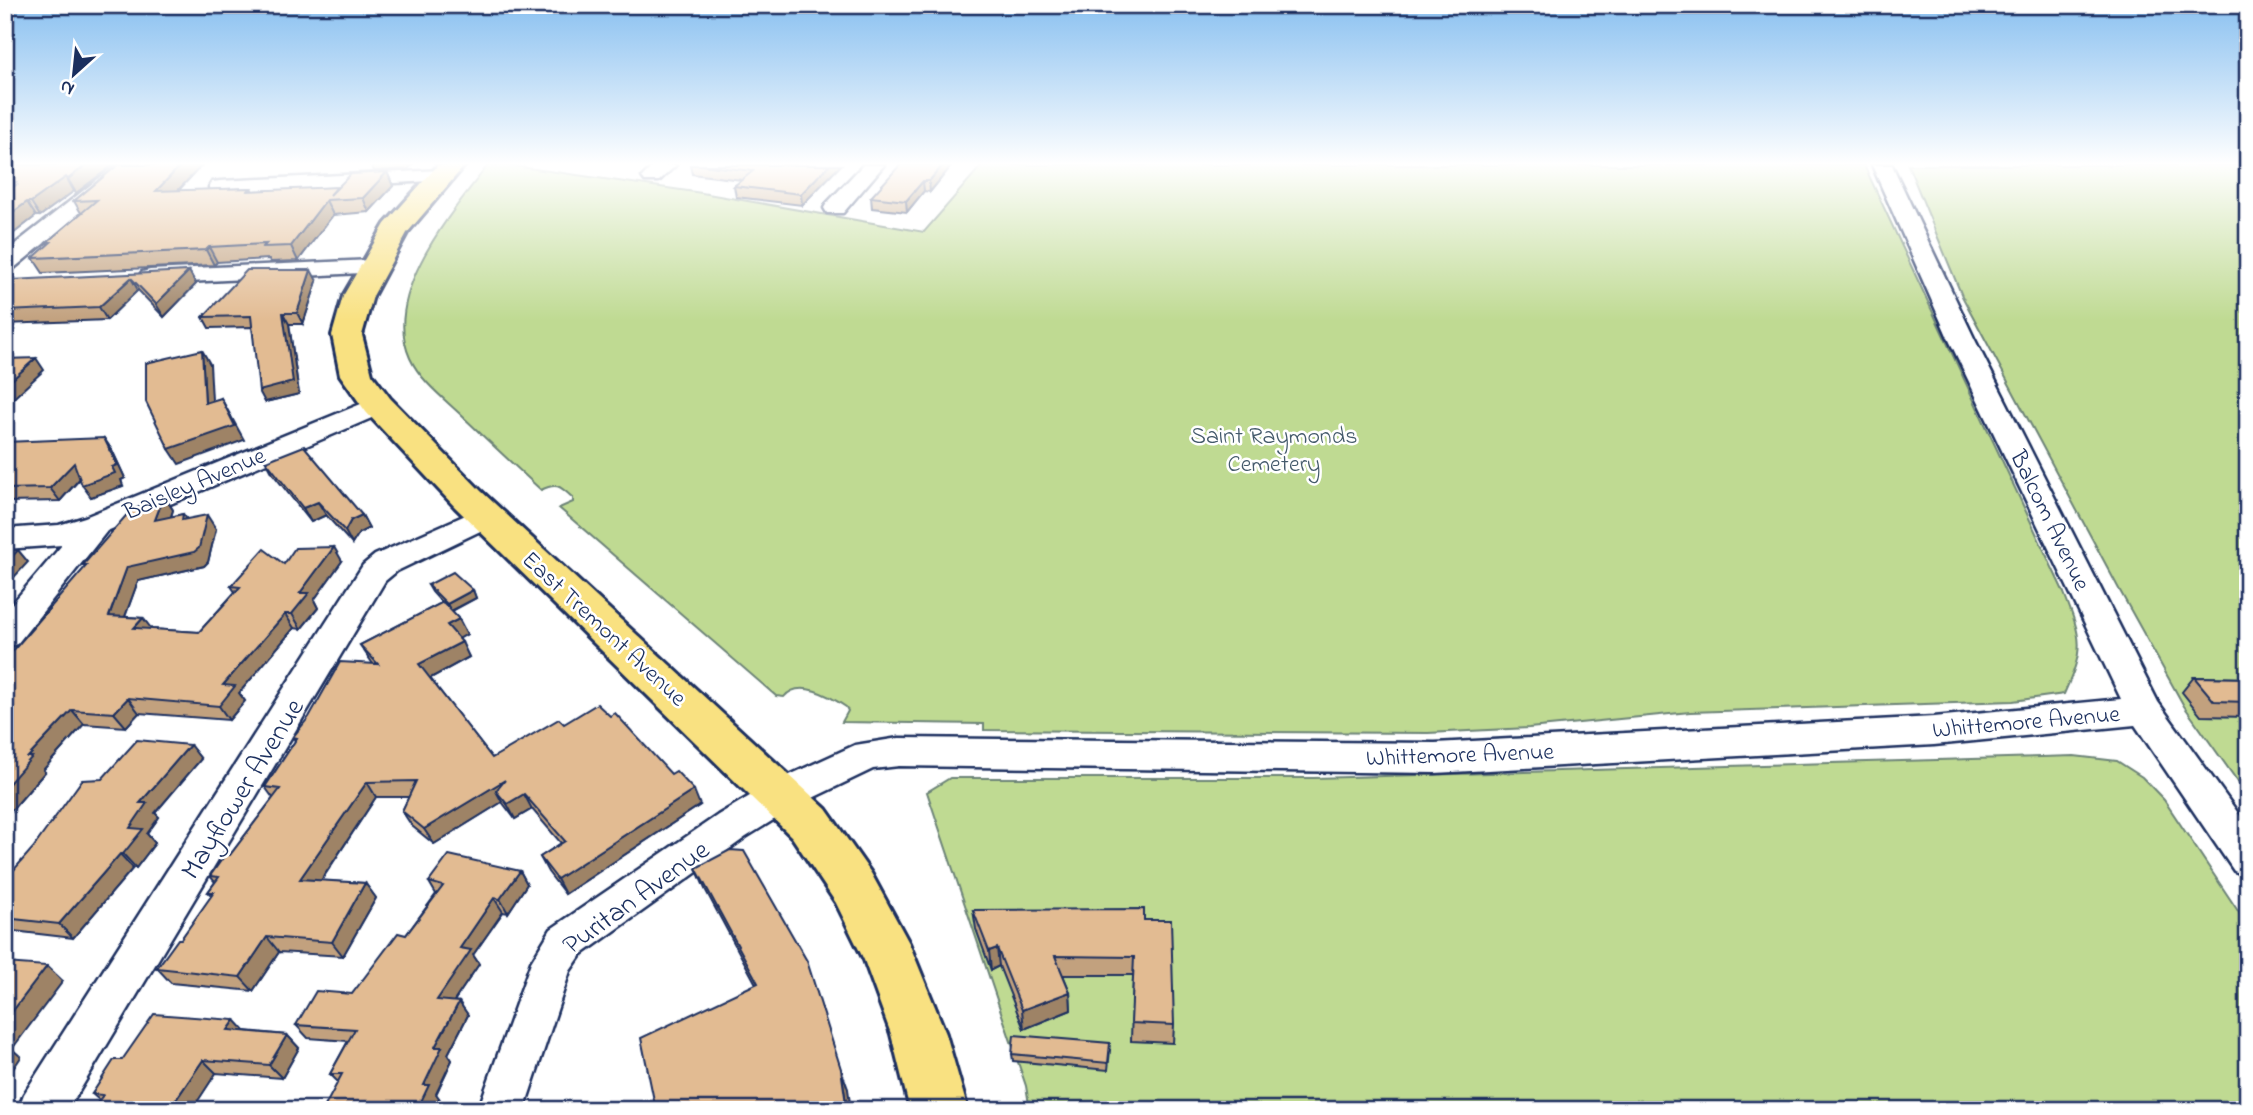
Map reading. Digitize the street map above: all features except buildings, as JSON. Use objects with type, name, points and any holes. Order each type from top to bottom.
[{"type":"main road","name":"East Tremont Avenue","points":[[405,217],[372,267],[351,314],[348,345],[356,375],[378,405],[486,516],[783,795],[823,841],[878,937],[917,1030],[939,1110]]},
{"type":"street","points":[[5,264],[64,217]]},
{"type":"street","name":"Balcom Avenue","points":[[1906,217],[1962,340],[2144,710],[2248,859]]},
{"type":"street","points":[[128,278],[372,267]]},
{"type":"street","name":"Baisley Avenue","points":[[5,540],[60,535],[96,524],[378,405]]},
{"type":"street","name":"Mayflower Avenue","points":[[41,1110],[374,573],[386,563],[486,516]]},
{"type":"street","points":[[5,635],[96,524]]},
{"type":"street","name":"Whittemore Avenue","points":[[783,795],[858,759],[888,752],[1443,757],[1934,731],[2144,710]]},
{"type":"street","name":"Puritan Avenue","points":[[501,1110],[552,962],[560,948],[573,936],[732,826],[783,795]]},
{"type":"green space","name":"Saint Raymonds Cemetery","points":[[449,217],[839,217],[924,232],[937,217],[1888,217],[2064,593],[2075,622],[2078,654],[2064,694],[2013,701],[1690,712],[1529,728],[1428,733],[984,730],[984,724],[842,722],[848,711],[846,707],[823,694],[798,689],[784,697],[776,696],[559,508],[573,502],[569,494],[555,486],[541,490],[419,374],[410,358],[404,333],[405,307],[412,281]]},
{"type":"green space","points":[[1929,217],[2248,217],[2248,796],[2184,706],[1962,296]]},
{"type":"green space","points":[[2074,756],[2117,761],[2142,777],[2164,800],[2248,926],[2248,1110],[1030,1110],[1026,1086],[927,792],[950,778],[1314,778]]}]
